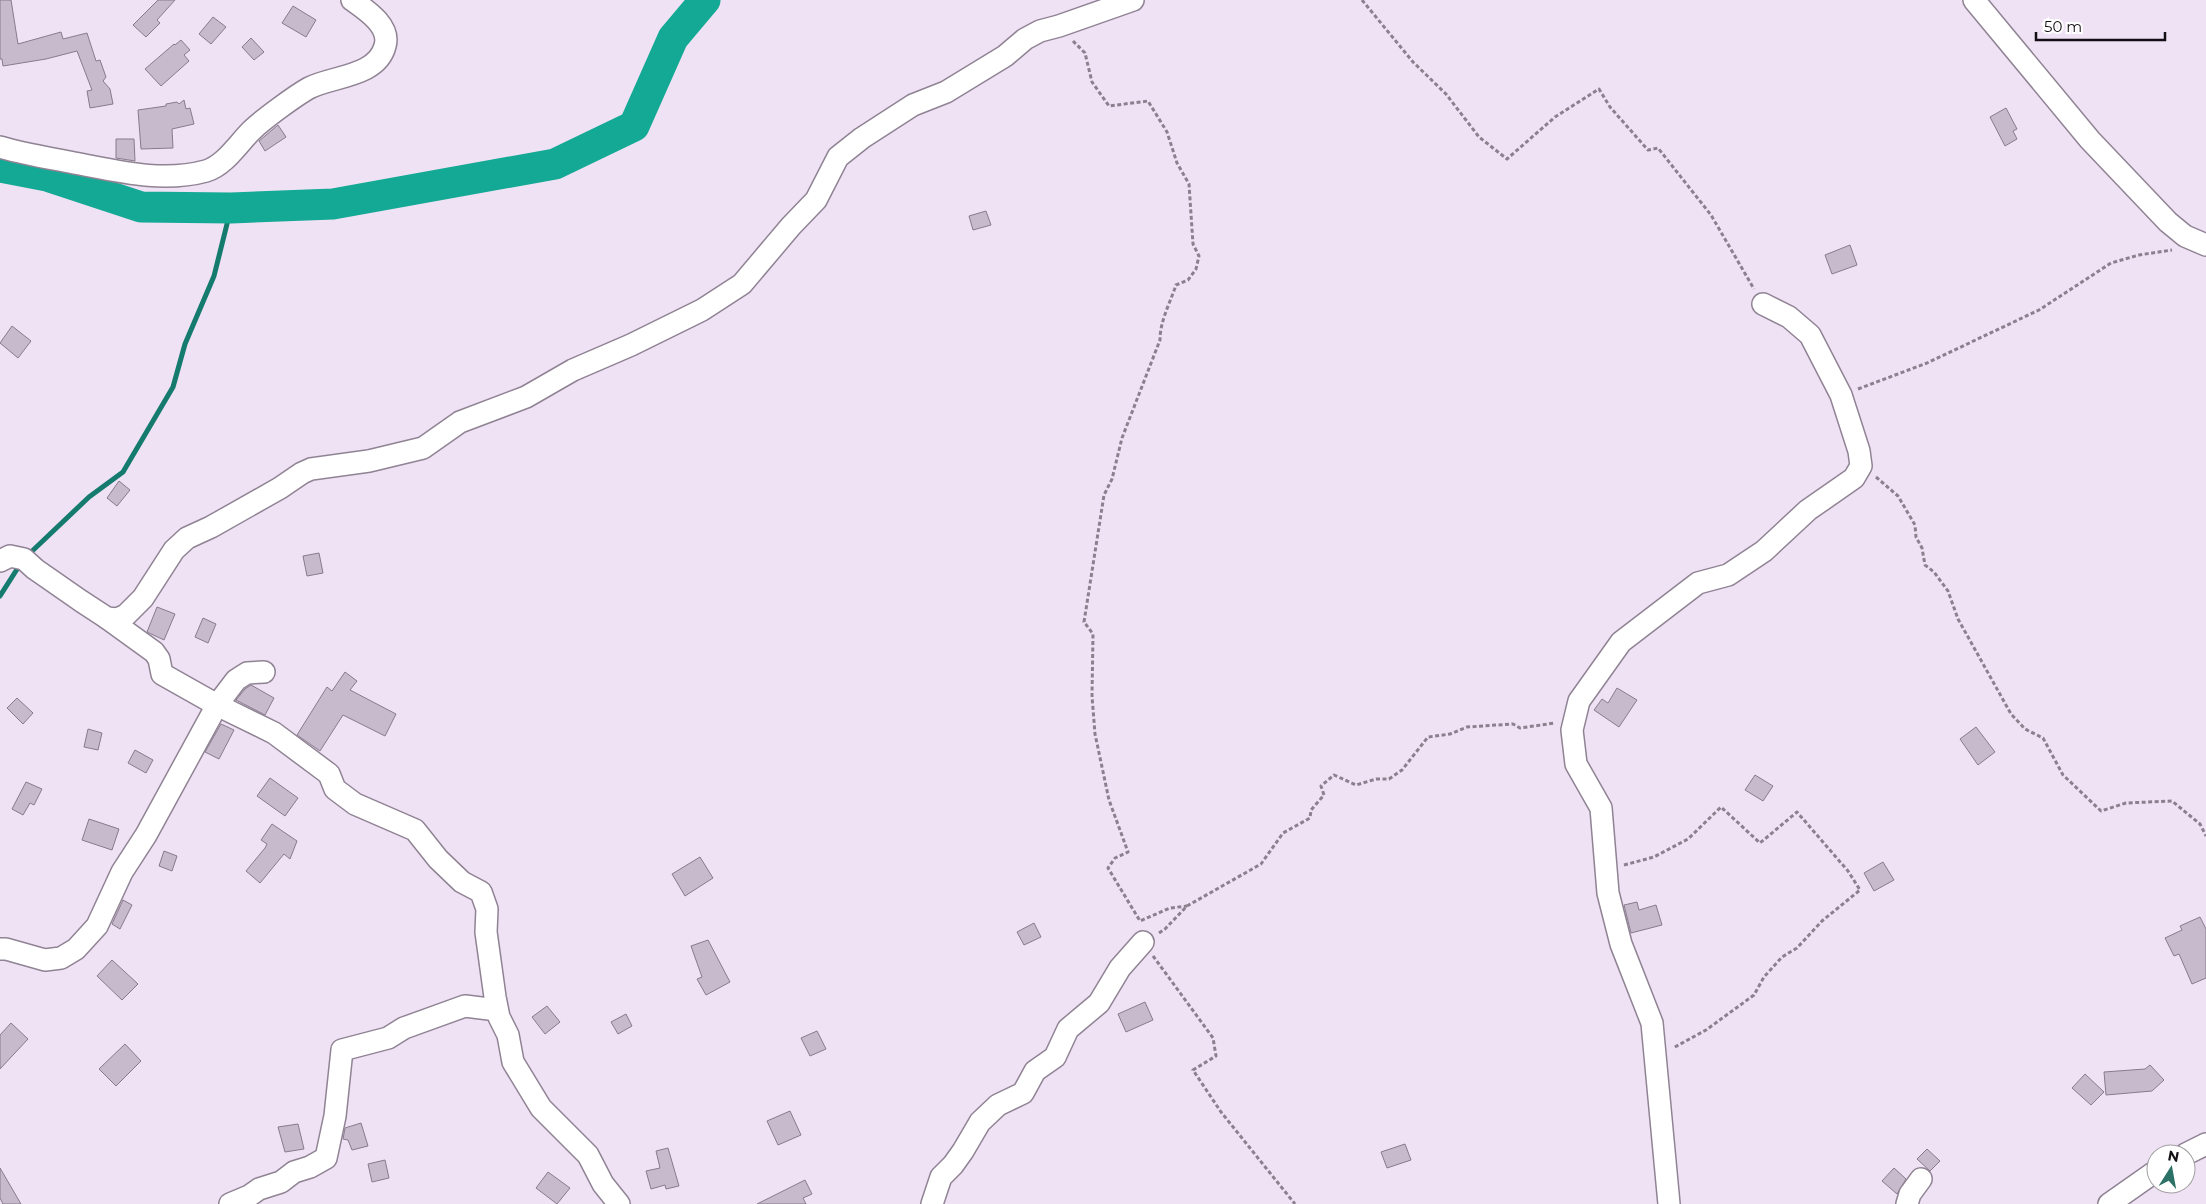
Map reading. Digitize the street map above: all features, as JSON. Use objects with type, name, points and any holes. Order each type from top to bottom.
[{"type":"street","points":[[0,147],[119,172],[156,177],[208,170],[223,160],[252,129],[309,88],[368,67],[380,59],[386,44],[384,29],[371,14],[352,0]]},
{"type":"street","points":[[107,618],[117,619],[126,615],[144,598],[174,550],[187,538],[211,527],[311,469],[370,461],[423,448],[460,422],[526,397],[573,370],[631,345],[702,310],[742,284],[791,226],[816,200],[838,156],[862,138],[913,105],[946,92],[1005,56],[1025,39],[1040,30],[1059,26],[1133,0]]},
{"type":"street","points":[[1974,0],[2090,140],[2168,222],[2185,236],[2206,245]]},
{"type":"street","points":[[1669,1204],[1652,1023],[1621,944],[1608,893],[1600,808],[1576,764],[1572,730],[1573,720],[1580,701],[1621,642],[1698,583],[1728,575],[1764,551],[1808,510],[1854,478],[1861,466],[1860,451],[1841,395],[1810,334],[1789,317],[1763,304]]},
{"type":"street","points":[[0,561],[10,556],[24,559],[35,569],[154,652],[159,659],[162,674],[217,705],[274,733],[329,774],[335,789],[355,804],[415,830],[438,859],[462,882],[481,892],[487,909],[486,932],[497,1010],[508,1035],[513,1062],[541,1108],[588,1155],[604,1184],[619,1204]]},
{"type":"street","points":[[0,949],[45,960],[61,958],[76,949],[97,926],[122,872],[146,835],[217,705],[236,680],[248,673],[264,672]]},
{"type":"street","points":[[932,1204],[941,1177],[964,1151],[980,1122],[998,1105],[1023,1093],[1035,1071],[1055,1057],[1068,1030],[1099,1003],[1120,968],[1143,942]]},
{"type":"street","points":[[230,1204],[259,1189],[281,1182],[294,1172],[310,1167],[326,1158],[335,1116],[342,1050],[388,1038],[404,1028],[465,1006],[497,1010]]},
{"type":"street","points":[[1908,1204],[1910,1194],[1921,1179]]},
{"type":"street","points":[[2109,1204],[2146,1179]]},
{"type":"path","points":[[1362,0],[1413,62],[1446,94],[1479,137],[1507,159],[1555,117],[1599,89],[1610,107],[1648,150],[1658,148],[1711,215],[1763,304]]},
{"type":"path","points":[[1059,26],[1085,53],[1092,82],[1109,106],[1148,101],[1168,132],[1177,163],[1190,184],[1193,244],[1199,256],[1196,269],[1188,280],[1176,285],[1167,314],[1160,326],[1160,340],[1122,438],[1112,479],[1104,495],[1094,548],[1084,622],[1092,634],[1095,734],[1110,800],[1128,852],[1115,858],[1108,868],[1140,921],[1170,908],[1187,906]]},
{"type":"path","points":[[1841,395],[1927,363],[2038,310],[2111,263],[2139,255],[2177,250]]},
{"type":"path","points":[[1861,466],[1898,496],[1915,525],[1916,537],[1922,548],[1925,565],[1934,572],[1948,591],[1958,619],[2011,714],[2025,729],[2043,738],[2063,775],[2101,811],[2126,803],[2172,800],[2200,824],[2206,836]]},
{"type":"path","points":[[1295,1204],[1221,1112],[1193,1070],[1216,1056],[1213,1038],[1143,942],[1166,929],[1187,906],[1260,864],[1283,833],[1310,818],[1311,810],[1324,795],[1321,786],[1334,775],[1356,785],[1389,778],[1402,770],[1428,738],[1450,734],[1467,727],[1513,724],[1520,728],[1573,720]]},
{"type":"path","points":[[1606,870],[1654,857],[1688,839],[1722,807],[1760,843],[1797,812],[1848,871],[1860,890],[1822,921],[1798,948],[1782,957],[1764,977],[1754,995],[1706,1030],[1656,1058]]},
{"type":"building","points":[[0,0],[11,0],[18,44],[61,32],[63,39],[87,33],[96,61],[100,60],[106,77],[103,81],[110,89],[113,104],[90,108],[87,91],[92,90],[77,51],[46,59],[3,66],[2,59],[0,59]]},
{"type":"building","points":[[158,0],[175,0],[157,20],[160,23],[146,37],[133,25]]},
{"type":"building","points":[[293,6],[316,20],[306,37],[282,23]]},
{"type":"building","points":[[213,17],[226,27],[211,44],[199,34]]},
{"type":"building","points":[[251,38],[264,52],[254,60],[242,47]]},
{"type":"building","points":[[181,40],[190,50],[184,55],[189,61],[161,86],[145,69]]},
{"type":"building","points":[[184,100],[186,109],[190,108],[194,124],[172,129],[173,148],[141,149],[138,110],[166,106],[166,104],[177,102],[179,104]]},
{"type":"building","points":[[2006,108],[2017,129],[2013,131],[2017,139],[2005,146],[1990,117]]},
{"type":"building","points":[[278,125],[286,137],[265,151],[259,141]]},
{"type":"building","points":[[116,139],[134,139],[135,161],[116,158]]},
{"type":"building","points":[[986,211],[991,225],[973,230],[969,216]]},
{"type":"building","points":[[1850,245],[1857,265],[1832,274],[1825,255]]},
{"type":"building","points":[[12,326],[31,341],[18,358],[0,343]]},
{"type":"building","points":[[119,481],[130,490],[117,506],[107,498]]},
{"type":"building","points":[[319,553],[323,573],[307,576],[303,556]]},
{"type":"building","points":[[157,607],[175,614],[164,640],[147,632]]},
{"type":"building","points":[[203,618],[216,624],[208,643],[195,637]]},
{"type":"building","points":[[345,672],[357,681],[350,690],[396,714],[385,736],[343,715],[320,751],[297,735],[327,687],[332,691]]},
{"type":"building","points":[[251,685],[274,698],[265,715],[236,700]]},
{"type":"building","points":[[1617,688],[1637,700],[1619,727],[1594,710],[1602,699],[1608,703]]},
{"type":"building","points":[[17,698],[33,713],[23,724],[7,708]]},
{"type":"building","points":[[221,724],[234,730],[219,759],[205,752]]},
{"type":"building","points":[[1976,727],[1995,752],[1978,765],[1960,739]]},
{"type":"building","points":[[88,729],[102,733],[98,750],[84,747]]},
{"type":"building","points":[[135,750],[153,760],[146,773],[128,763]]},
{"type":"building","points":[[1755,775],[1773,786],[1763,801],[1745,790]]},
{"type":"building","points":[[270,778],[298,798],[285,816],[257,796]]},
{"type":"building","points":[[26,782],[42,789],[34,805],[30,803],[23,815],[12,809]]},
{"type":"building","points":[[89,819],[119,829],[112,850],[82,840]]},
{"type":"building","points":[[272,824],[297,841],[290,859],[284,854],[260,883],[246,871],[265,848],[267,844],[261,840]]},
{"type":"building","points":[[164,851],[177,856],[172,871],[159,866]]},
{"type":"building","points":[[700,857],[713,878],[685,896],[672,874]]},
{"type":"building","points":[[1883,862],[1894,880],[1874,891],[1864,873]]},
{"type":"building","points":[[123,900],[132,905],[120,929],[112,924]]},
{"type":"building","points":[[1637,902],[1639,910],[1656,905],[1662,925],[1631,933],[1624,905]]},
{"type":"building","points":[[2200,917],[2206,929],[2206,978],[2192,984],[2179,954],[2174,956],[2165,938],[2182,930],[2180,926]]},
{"type":"building","points":[[1034,923],[1041,937],[1024,945],[1017,932]]},
{"type":"building","points":[[708,940],[730,982],[706,995],[697,979],[702,977],[691,946]]},
{"type":"building","points":[[112,960],[138,984],[122,1000],[97,976]]},
{"type":"building","points":[[1145,1002],[1153,1020],[1126,1032],[1118,1014]]},
{"type":"building","points":[[547,1006],[560,1022],[545,1034],[532,1017]]},
{"type":"building","points":[[626,1014],[632,1026],[618,1034],[611,1022]]},
{"type":"building","points":[[11,1023],[28,1039],[0,1069],[0,1035]]},
{"type":"building","points":[[817,1031],[826,1049],[810,1056],[801,1038]]},
{"type":"building","points":[[125,1044],[141,1061],[116,1086],[99,1069]]},
{"type":"building","points":[[2150,1065],[2164,1080],[2152,1091],[2106,1095],[2104,1072],[2145,1069]]},
{"type":"building","points":[[2085,1074],[2104,1092],[2091,1105],[2072,1088]]},
{"type":"building","points":[[790,1111],[801,1135],[778,1145],[767,1121]]},
{"type":"building","points":[[361,1123],[368,1146],[352,1150],[348,1140],[343,1139],[345,1128]]},
{"type":"building","points":[[298,1124],[304,1149],[285,1152],[278,1127]]},
{"type":"building","points":[[1405,1144],[1411,1160],[1387,1168],[1381,1152]]},
{"type":"building","points":[[668,1148],[679,1186],[666,1189],[665,1185],[651,1189],[646,1171],[660,1168],[656,1151]]},
{"type":"building","points":[[1927,1149],[1940,1161],[1930,1171],[1917,1159]]},
{"type":"building","points":[[385,1160],[389,1178],[372,1182],[368,1164]]},
{"type":"building","points":[[0,1168],[21,1204],[3,1204],[0,1198]]},
{"type":"building","points":[[1894,1168],[1906,1179],[1897,1194],[1882,1181]]},
{"type":"building","points":[[548,1172],[570,1188],[557,1204],[536,1188]]},
{"type":"building","points":[[805,1180],[812,1194],[803,1198],[806,1204],[757,1204]]},
{"type":"waterway","points":[[0,167],[47,176],[141,207],[231,208],[333,204],[555,164],[634,126],[673,38],[705,0]]},
{"type":"waterway","points":[[28,555],[89,497],[123,472],[173,387],[185,344],[214,276],[231,208]]},
{"type":"waterway","points":[[0,596],[21,563]]}]
